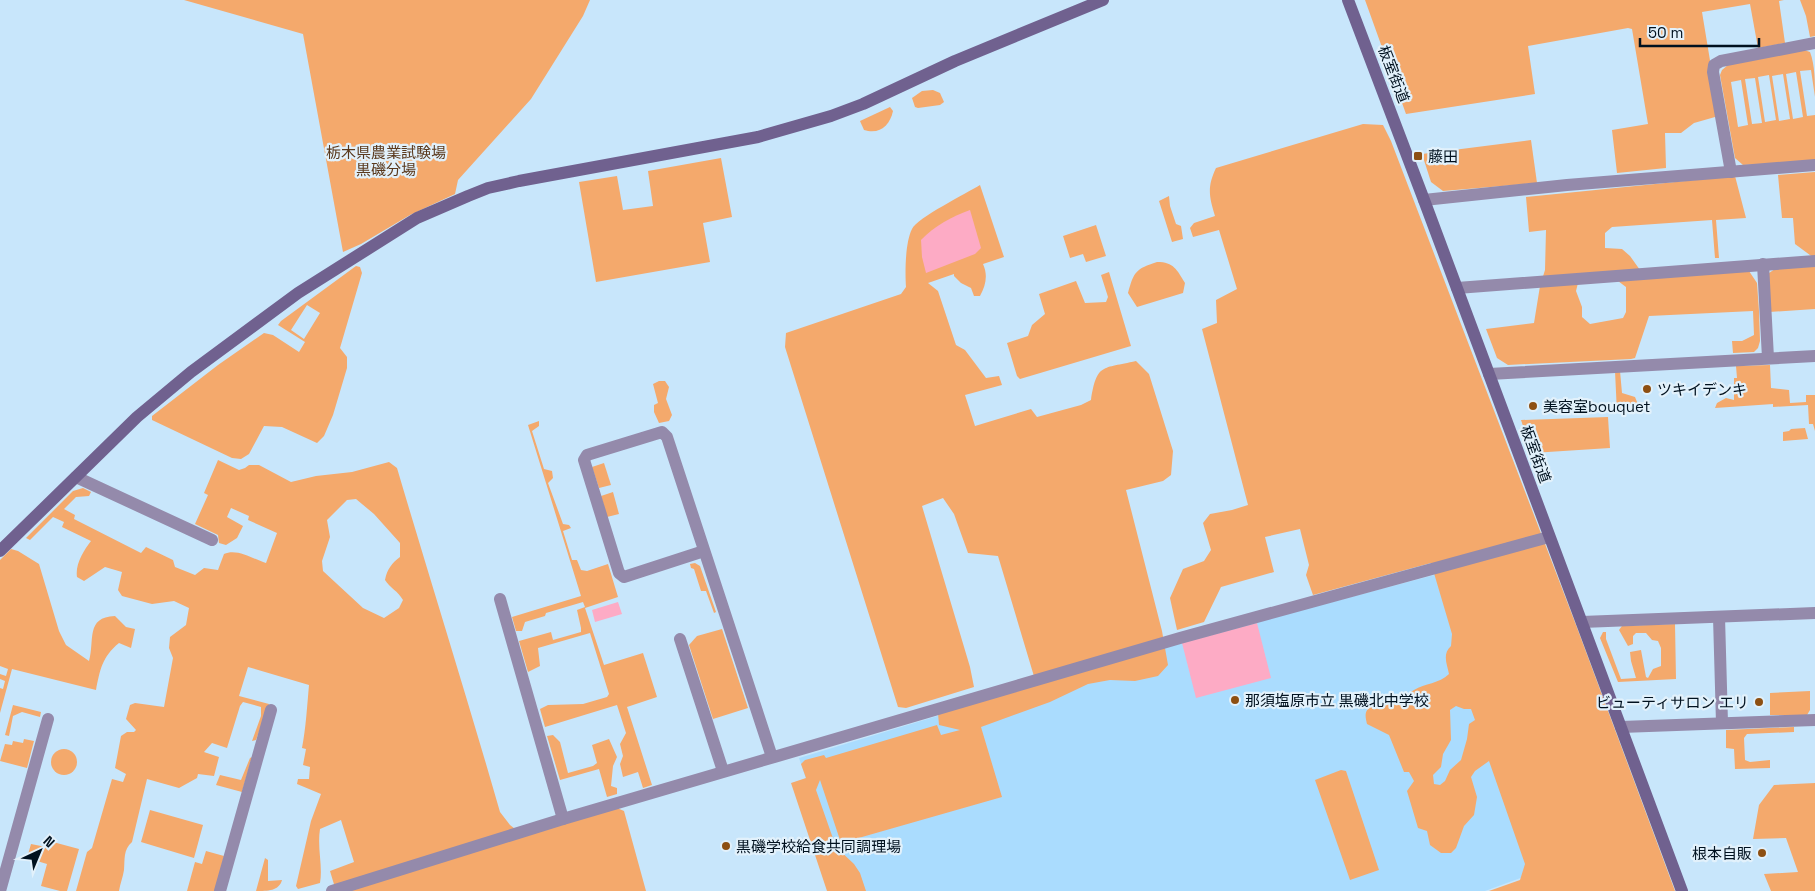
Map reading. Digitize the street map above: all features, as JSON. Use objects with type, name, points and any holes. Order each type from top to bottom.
[{"type":"street","points":[[0,552],[137,417],[192,372],[298,293],[417,218],[488,188],[758,137],[831,116],[863,104],[955,61],[1103,0]]},
{"type":"street","name":"板室街道","points":[[1348,0],[1682,891]]},
{"type":"street","points":[[1731,172],[1713,72],[1714,65],[1721,61],[1815,43]]},
{"type":"street","points":[[1424,200],[1567,185],[1815,165]]},
{"type":"street","points":[[1457,288],[1815,261]]},
{"type":"street","points":[[1763,264],[1768,358]]},
{"type":"street","points":[[1489,374],[1815,356]]},
{"type":"street","points":[[704,551],[624,577],[619,573],[584,460],[587,455],[662,432],[667,437],[772,757]]},
{"type":"street","points":[[76,477],[212,540]]},
{"type":"street","points":[[332,891],[723,771],[1180,638],[1549,537]]},
{"type":"street","points":[[500,599],[563,819]]},
{"type":"street","points":[[1582,622],[1815,613]]},
{"type":"street","points":[[1719,617],[1722,723]]},
{"type":"street","points":[[680,639],[723,771]]},
{"type":"street","points":[[220,891],[271,710]]},
{"type":"street","points":[[0,891],[48,719]]},
{"type":"street","points":[[1621,726],[1815,720]]},
{"type":"shaded area","points":[[970,210],[981,248],[975,254],[926,273],[922,257],[921,240],[944,222]]},
{"type":"shaded area","name":"那須塩原市立 黒磯北中学校","points":[[1438,574],[1537,872],[1485,891],[844,891],[799,758],[1181,642]]},
{"type":"shaded area","points":[[618,602],[622,614],[595,622],[592,610]]},
{"type":"shaded area","points":[[1257,623],[1271,678],[1196,698],[1182,643]]},
{"type":"green space","name":"栃木県農業試験場 黒磯分場","points":[[184,0],[590,0],[583,16],[531,99],[458,180],[455,194],[410,215],[361,244],[343,252],[303,34]]},
{"type":"green space","points":[[1365,0],[1784,0],[1779,1],[1785,43],[1758,48],[1750,4],[1702,12],[1718,109],[1715,117],[1694,123],[1681,133],[1665,133],[1666,168],[1617,173],[1612,130],[1648,124],[1632,29],[1628,28],[1528,46],[1535,94],[1406,114]]},
{"type":"green space","points":[[1800,0],[1815,0],[1815,36],[1810,37],[1806,16]]},
{"type":"green space","points":[[1804,50],[1810,52],[1814,68],[1815,97],[1811,70],[1800,71],[1807,116],[1815,115],[1815,161],[1743,165],[1735,158],[1720,75],[1722,70],[1728,65]],"holes":[[[1796,72],[1803,117],[1793,119],[1786,74]],[[1783,74],[1790,119],[1779,121],[1772,76]],[[1769,75],[1776,120],[1765,122],[1758,77]],[[1755,78],[1762,123],[1752,124],[1745,79]],[[1741,80],[1748,125],[1738,127],[1731,82]]]},
{"type":"green space","points":[[933,90],[940,93],[944,102],[940,105],[915,107],[912,98],[922,91]]},
{"type":"green space","points":[[890,107],[893,111],[892,116],[883,128],[875,131],[864,130],[860,121]]},
{"type":"green space","points":[[1363,124],[1383,125],[1391,141],[1576,625],[1675,891],[1489,891],[1520,880],[1525,864],[1489,761],[1475,771],[1471,777],[1477,797],[1474,815],[1464,826],[1456,848],[1451,853],[1441,853],[1430,845],[1427,831],[1418,828],[1407,791],[1414,781],[1409,772],[1404,772],[1389,735],[1367,724],[1366,712],[1373,705],[1402,698],[1418,688],[1441,680],[1449,674],[1446,656],[1451,646],[1452,634],[1431,563],[1313,595],[1306,575],[1309,565],[1300,529],[1265,537],[1274,572],[1221,587],[1204,622],[1177,630],[1170,598],[1183,569],[1204,561],[1211,550],[1203,523],[1210,514],[1248,505],[1202,329],[1217,323],[1216,300],[1237,289],[1219,230],[1193,237],[1190,228],[1194,223],[1215,216],[1211,203],[1210,186],[1216,168]],"holes":[[[1456,706],[1471,709],[1475,720],[1469,724],[1461,760],[1450,770],[1445,781],[1440,785],[1434,784],[1433,775],[1441,767],[1443,754],[1451,740],[1450,710]]]},
{"type":"green space","points":[[1531,140],[1537,183],[1443,191],[1431,182],[1422,154]]},
{"type":"green space","points":[[721,158],[732,217],[703,223],[710,262],[596,282],[579,182],[617,176],[623,210],[653,206],[648,171]]},
{"type":"green space","points":[[1815,172],[1814,258],[1795,244],[1793,218],[1782,218],[1778,175]]},
{"type":"green space","points":[[1735,176],[1746,218],[1716,220],[1719,258],[1715,258],[1712,220],[1612,227],[1605,233],[1605,248],[1622,249],[1630,256],[1645,277],[1749,271],[1757,283],[1760,341],[1758,348],[1754,352],[1733,353],[1732,341],[1742,341],[1754,335],[1753,311],[1649,316],[1635,358],[1631,359],[1508,365],[1497,358],[1486,329],[1534,323],[1540,286],[1545,270],[1546,230],[1529,232],[1526,197]],"holes":[[[1618,281],[1626,287],[1626,312],[1623,318],[1590,324],[1582,317],[1582,307],[1576,291],[1578,283]]]},
{"type":"green space","points":[[980,185],[1004,257],[983,264],[986,280],[980,296],[974,296],[971,288],[961,283],[954,274],[928,283],[938,291],[956,345],[965,350],[986,378],[999,376],[1002,385],[965,395],[975,426],[1031,409],[1037,417],[1081,405],[1091,400],[1096,379],[1108,367],[1136,361],[1149,374],[1173,451],[1171,475],[1163,481],[1126,490],[1162,631],[1168,665],[1158,676],[1135,681],[1110,680],[1088,684],[1050,702],[981,727],[1002,797],[841,843],[820,780],[816,790],[836,847],[854,864],[860,873],[866,891],[827,891],[791,783],[806,778],[801,764],[805,760],[824,755],[826,758],[937,725],[941,735],[960,730],[939,725],[938,713],[1036,683],[998,556],[968,553],[954,514],[943,498],[922,506],[970,667],[974,687],[906,708],[898,707],[785,347],[786,333],[901,294],[906,287],[907,250],[912,229],[932,212]]},
{"type":"green space","points":[[1169,196],[1170,206],[1176,224],[1181,226],[1183,239],[1172,242],[1159,201]]},
{"type":"green space","points":[[1096,225],[1106,256],[1086,262],[1083,254],[1070,258],[1063,236]]},
{"type":"green space","points":[[1157,262],[1167,263],[1177,271],[1185,283],[1183,293],[1137,307],[1128,293],[1134,275],[1140,269]]},
{"type":"green space","points":[[356,266],[360,267],[362,273],[340,348],[347,357],[347,368],[333,415],[324,436],[317,443],[282,427],[264,426],[249,454],[241,459],[232,458],[152,420],[152,416],[218,365],[264,333],[273,335],[299,352],[305,342],[278,325]],"holes":[[[307,305],[320,313],[304,339],[291,330]]]},
{"type":"green space","points":[[1815,266],[1815,309],[1769,312],[1769,273],[1775,269]]},
{"type":"green space","points":[[1109,272],[1131,346],[1020,379],[1017,376],[1007,343],[1028,336],[1032,325],[1045,314],[1039,294],[1076,281],[1085,303],[1106,302],[1108,297],[1101,275]]},
{"type":"green space","points":[[1770,365],[1771,388],[1789,390],[1790,403],[1806,402],[1806,395],[1815,395],[1815,431],[1813,424],[1809,424],[1808,405],[1773,407],[1773,404],[1715,408],[1717,403],[1726,398],[1734,400],[1734,378],[1737,378],[1736,366]]},
{"type":"green space","points":[[1615,371],[1620,371],[1622,393],[1635,397],[1640,412],[1617,413]]},
{"type":"green space","points":[[665,381],[669,387],[666,399],[672,415],[669,421],[659,423],[654,412],[654,405],[658,403],[653,384]]},
{"type":"green space","points":[[1608,417],[1610,448],[1532,453],[1521,420]]},
{"type":"green space","points":[[539,421],[539,426],[532,431],[544,469],[552,471],[553,478],[548,483],[563,524],[569,525],[571,528],[563,531],[572,560],[577,560],[581,570],[587,571],[608,564],[618,597],[585,608],[604,665],[643,653],[657,697],[627,707],[652,785],[643,788],[638,772],[623,777],[620,764],[623,756],[620,744],[626,733],[617,705],[545,727],[540,709],[548,705],[583,704],[607,697],[609,694],[590,633],[538,648],[540,666],[528,672],[519,641],[551,632],[553,640],[581,632],[577,610],[585,607],[583,602],[546,613],[545,616],[525,622],[522,631],[516,631],[512,617],[581,596],[528,425]]},
{"type":"green space","points":[[1805,428],[1808,439],[1783,441],[1783,432],[1791,429]]},
{"type":"green space","points":[[218,460],[239,470],[249,465],[259,465],[291,482],[316,476],[352,472],[389,462],[397,468],[500,812],[510,825],[524,836],[617,808],[624,811],[646,891],[336,891],[330,871],[354,862],[341,820],[320,829],[320,883],[298,889],[296,886],[311,821],[321,794],[297,784],[298,779],[309,779],[310,767],[303,765],[306,749],[302,748],[309,685],[248,667],[239,696],[269,704],[256,740],[252,741],[261,716],[261,707],[243,702],[240,706],[227,748],[212,743],[204,752],[219,757],[214,776],[198,774],[197,778],[179,788],[147,779],[132,842],[126,851],[119,891],[76,891],[87,852],[92,848],[112,779],[123,782],[126,774],[115,768],[121,736],[136,730],[126,719],[130,705],[135,703],[164,707],[173,658],[169,648],[170,637],[186,625],[189,608],[174,601],[152,604],[122,596],[118,590],[122,572],[105,567],[84,581],[77,577],[79,562],[91,541],[62,527],[64,522],[53,517],[30,540],[26,538],[73,491],[83,488],[91,492],[89,496],[76,497],[64,509],[75,515],[74,519],[141,553],[146,547],[173,560],[175,567],[195,575],[204,568],[218,570],[224,554],[229,552],[240,553],[266,563],[277,533],[248,520],[249,516],[231,508],[227,517],[243,526],[237,538],[226,545],[219,543],[218,535],[195,524],[208,495],[204,493]],"holes":[[[356,499],[374,514],[400,543],[400,557],[390,567],[385,580],[403,600],[399,608],[384,618],[363,608],[323,571],[322,561],[330,537],[327,520],[347,500]]]},
{"type":"green space","points":[[604,463],[611,485],[599,488],[592,467]]},
{"type":"green space","points":[[613,492],[619,514],[607,517],[601,496]]},
{"type":"green space","points":[[11,549],[18,551],[39,564],[59,631],[66,645],[89,661],[93,631],[99,621],[106,617],[115,616],[126,627],[135,629],[131,648],[119,643],[105,659],[96,690],[12,669],[0,713],[0,688],[3,689],[5,681],[0,679],[0,674],[6,676],[8,669],[0,666],[0,560]]},
{"type":"green space","points":[[695,563],[700,566],[716,612],[714,613],[706,591],[701,591],[694,569],[691,568],[690,564]]},
{"type":"green space","points":[[1675,624],[1676,679],[1618,682],[1600,638],[1603,632],[1606,632],[1606,639],[1621,679],[1636,678],[1630,652],[1641,650],[1646,677],[1648,678],[1653,669],[1661,666],[1661,648],[1658,641],[1652,640],[1646,633],[1636,633],[1633,636],[1633,644],[1628,646],[1619,630],[1622,626]]},
{"type":"green space","points":[[722,629],[748,708],[713,719],[689,645],[697,636]]},
{"type":"green space","points":[[1810,691],[1810,710],[1807,715],[1770,715],[1770,693]]},
{"type":"green space","points":[[13,705],[41,712],[40,717],[22,712],[13,716],[9,736],[5,735]]},
{"type":"green space","points":[[1794,727],[1794,732],[1747,734],[1744,738],[1745,760],[1750,762],[1770,760],[1770,768],[1735,769],[1734,749],[1726,748],[1726,730]]},
{"type":"green space","points":[[553,735],[560,742],[568,773],[593,766],[597,763],[592,745],[609,739],[617,757],[613,766],[611,786],[617,788],[617,794],[607,797],[599,769],[560,780],[547,736]]},
{"type":"green space","points":[[24,739],[34,741],[27,768],[0,761],[5,744],[12,745],[13,741],[23,743]]},
{"type":"green space","points":[[64,749],[73,753],[77,762],[73,771],[64,775],[55,771],[51,762],[55,753]]},
{"type":"green space","points":[[252,757],[242,792],[216,785],[220,775],[241,780]]},
{"type":"green space","points":[[1341,770],[1346,771],[1379,870],[1350,880],[1315,780]]},
{"type":"green space","points":[[1815,783],[1815,891],[1771,891],[1764,874],[1798,872],[1786,838],[1753,839],[1759,805],[1774,785]]},
{"type":"green space","points":[[150,810],[203,825],[194,858],[141,842]]},
{"type":"green space","points":[[53,842],[79,849],[67,891],[41,886],[47,864],[27,858],[31,844],[51,848]]},
{"type":"green space","points":[[206,851],[224,856],[215,891],[187,891],[195,862],[202,864]]},
{"type":"green space","points":[[265,858],[268,860],[268,881],[282,880],[281,884],[269,890],[256,891]]},
{"type":"place","name":"藤田","points":[[1418,156]]},
{"type":"place","name":"ツキイデンキ","points":[[1647,389]]},
{"type":"place","name":"美容室bouquet","points":[[1533,406]]},
{"type":"place","name":"那須塩原市立 黒磯北中学校","points":[[1235,700]]},
{"type":"place","name":"ビューティサロン エリ","points":[[1759,702]]},
{"type":"place","name":"黒磯学校給食共同調理場","points":[[726,846]]},
{"type":"place","name":"根本自販","points":[[1762,853]]}]
